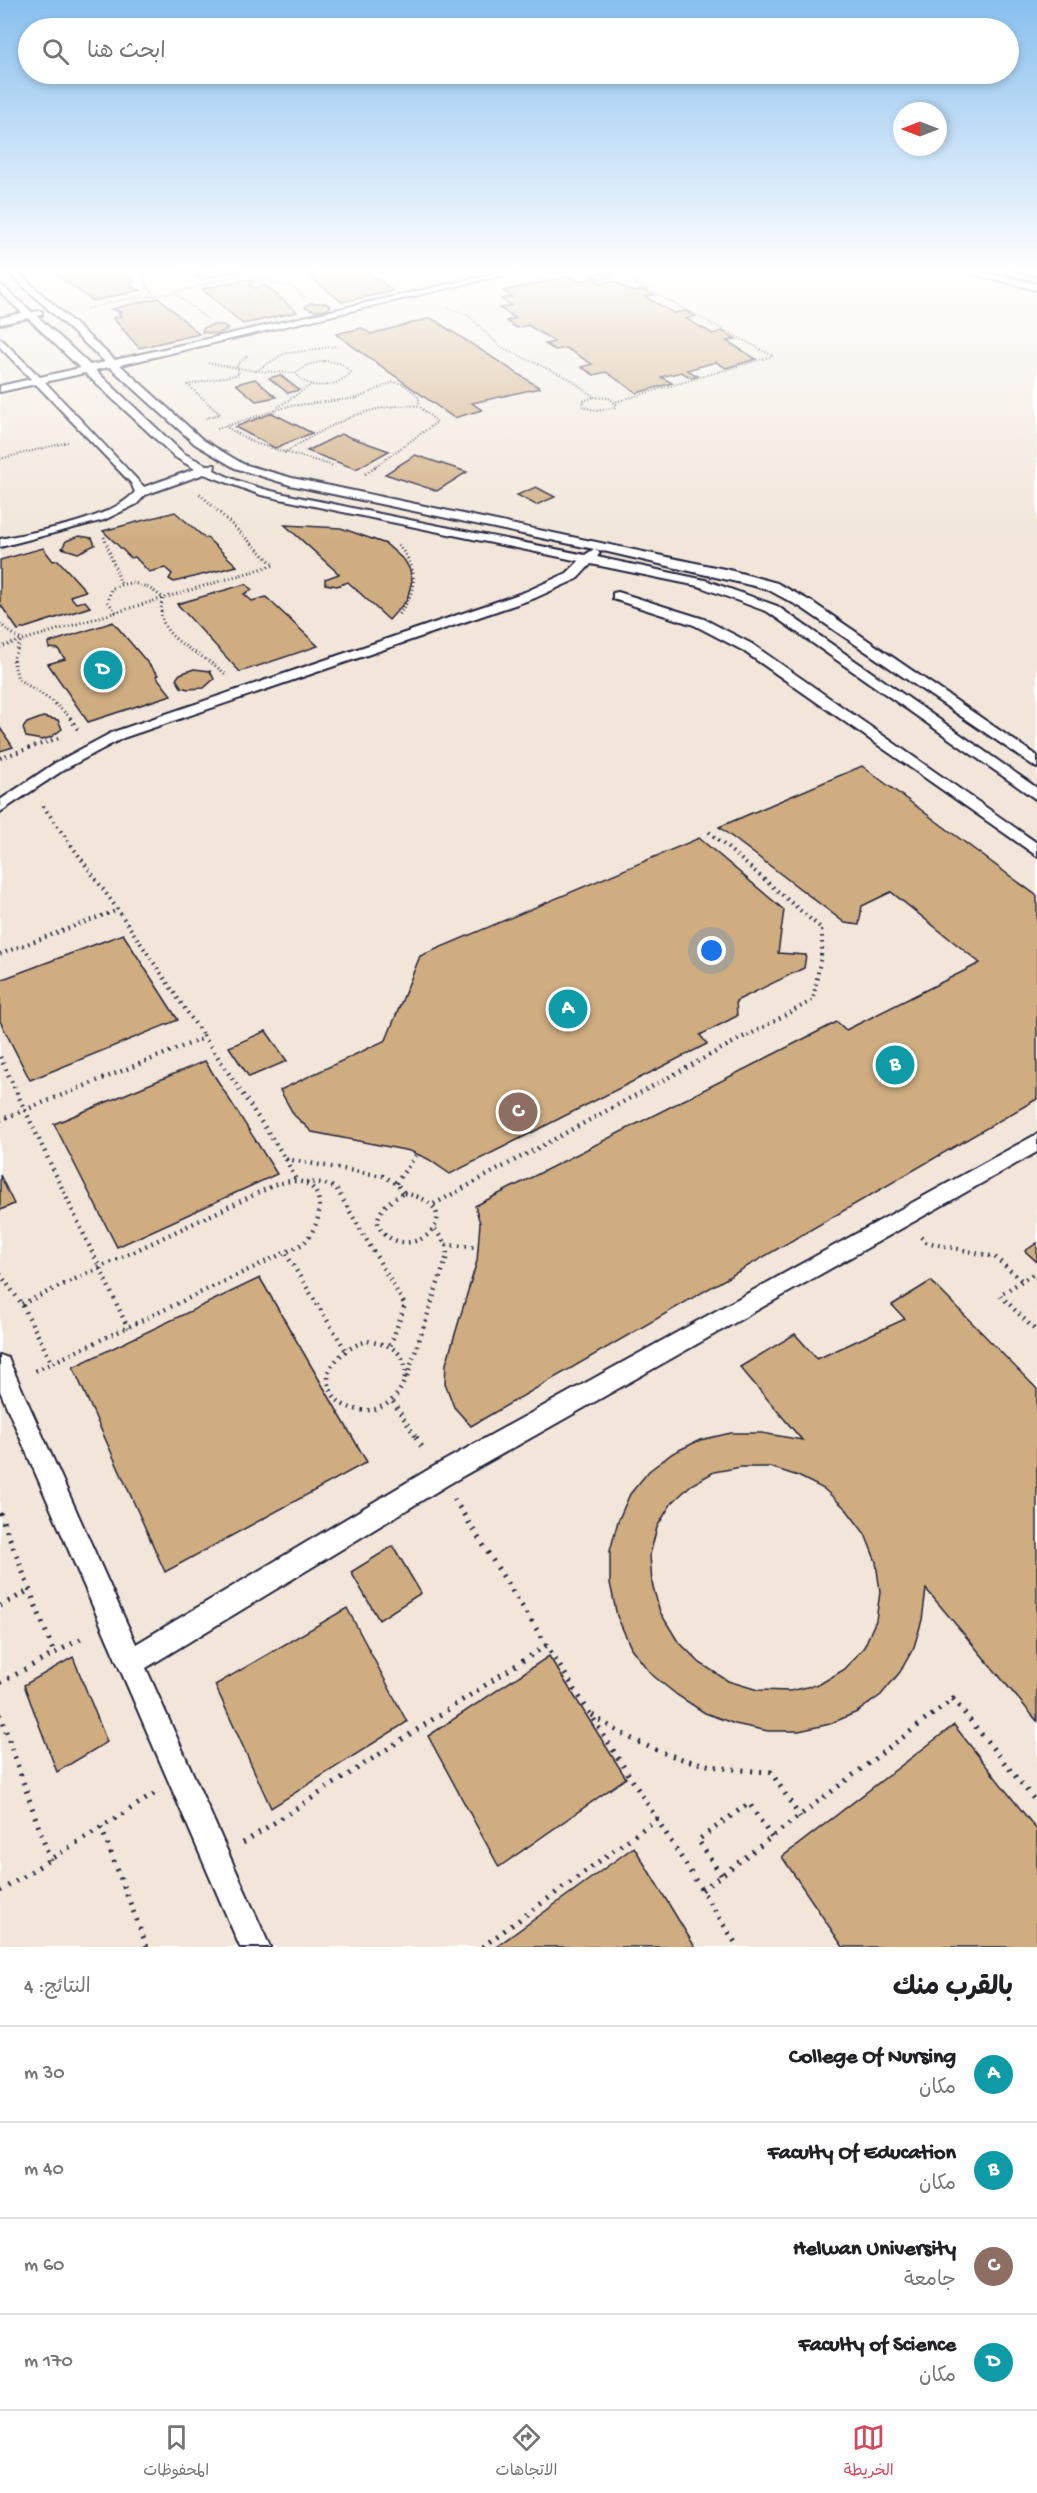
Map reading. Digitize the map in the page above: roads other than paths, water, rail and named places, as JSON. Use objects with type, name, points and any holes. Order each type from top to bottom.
[{"type":"lane","points":[[18,360],[136,482],[141,492]]},
{"type":"lane","points":[[79,360],[179,454],[204,470],[231,482],[278,495],[633,569],[743,596],[779,612],[1037,795]]},
{"type":"lane","points":[[110,360],[193,437],[227,461],[253,471],[371,499],[751,580],[791,595],[1037,763]]},
{"type":"lane","points":[[0,389],[128,360]]},
{"type":"lane","points":[[0,543],[125,508],[138,499],[141,492],[227,461]]},
{"type":"lane","points":[[231,482],[253,471]]},
{"type":"lane","points":[[0,807],[60,766],[118,735],[530,596],[572,576],[599,547]]},
{"type":"lane","points":[[633,569],[644,556]]},
{"type":"lane","points":[[618,596],[699,622],[747,647],[1037,851]]},
{"type":"lane","points":[[130,1662],[440,1476],[1037,1142]]},
{"type":"lane","points":[[4,1375],[255,1947]]},
{"type":"place","name":"Faculty of Science","points":[[103,670]]},
{"type":"place","name":"College Of Nursing","points":[[568,1009]]},
{"type":"place","name":"Faculty Of Education","points":[[895,1065]]},
{"type":"place","name":"Helwan University","points":[[518,1112]]}]
